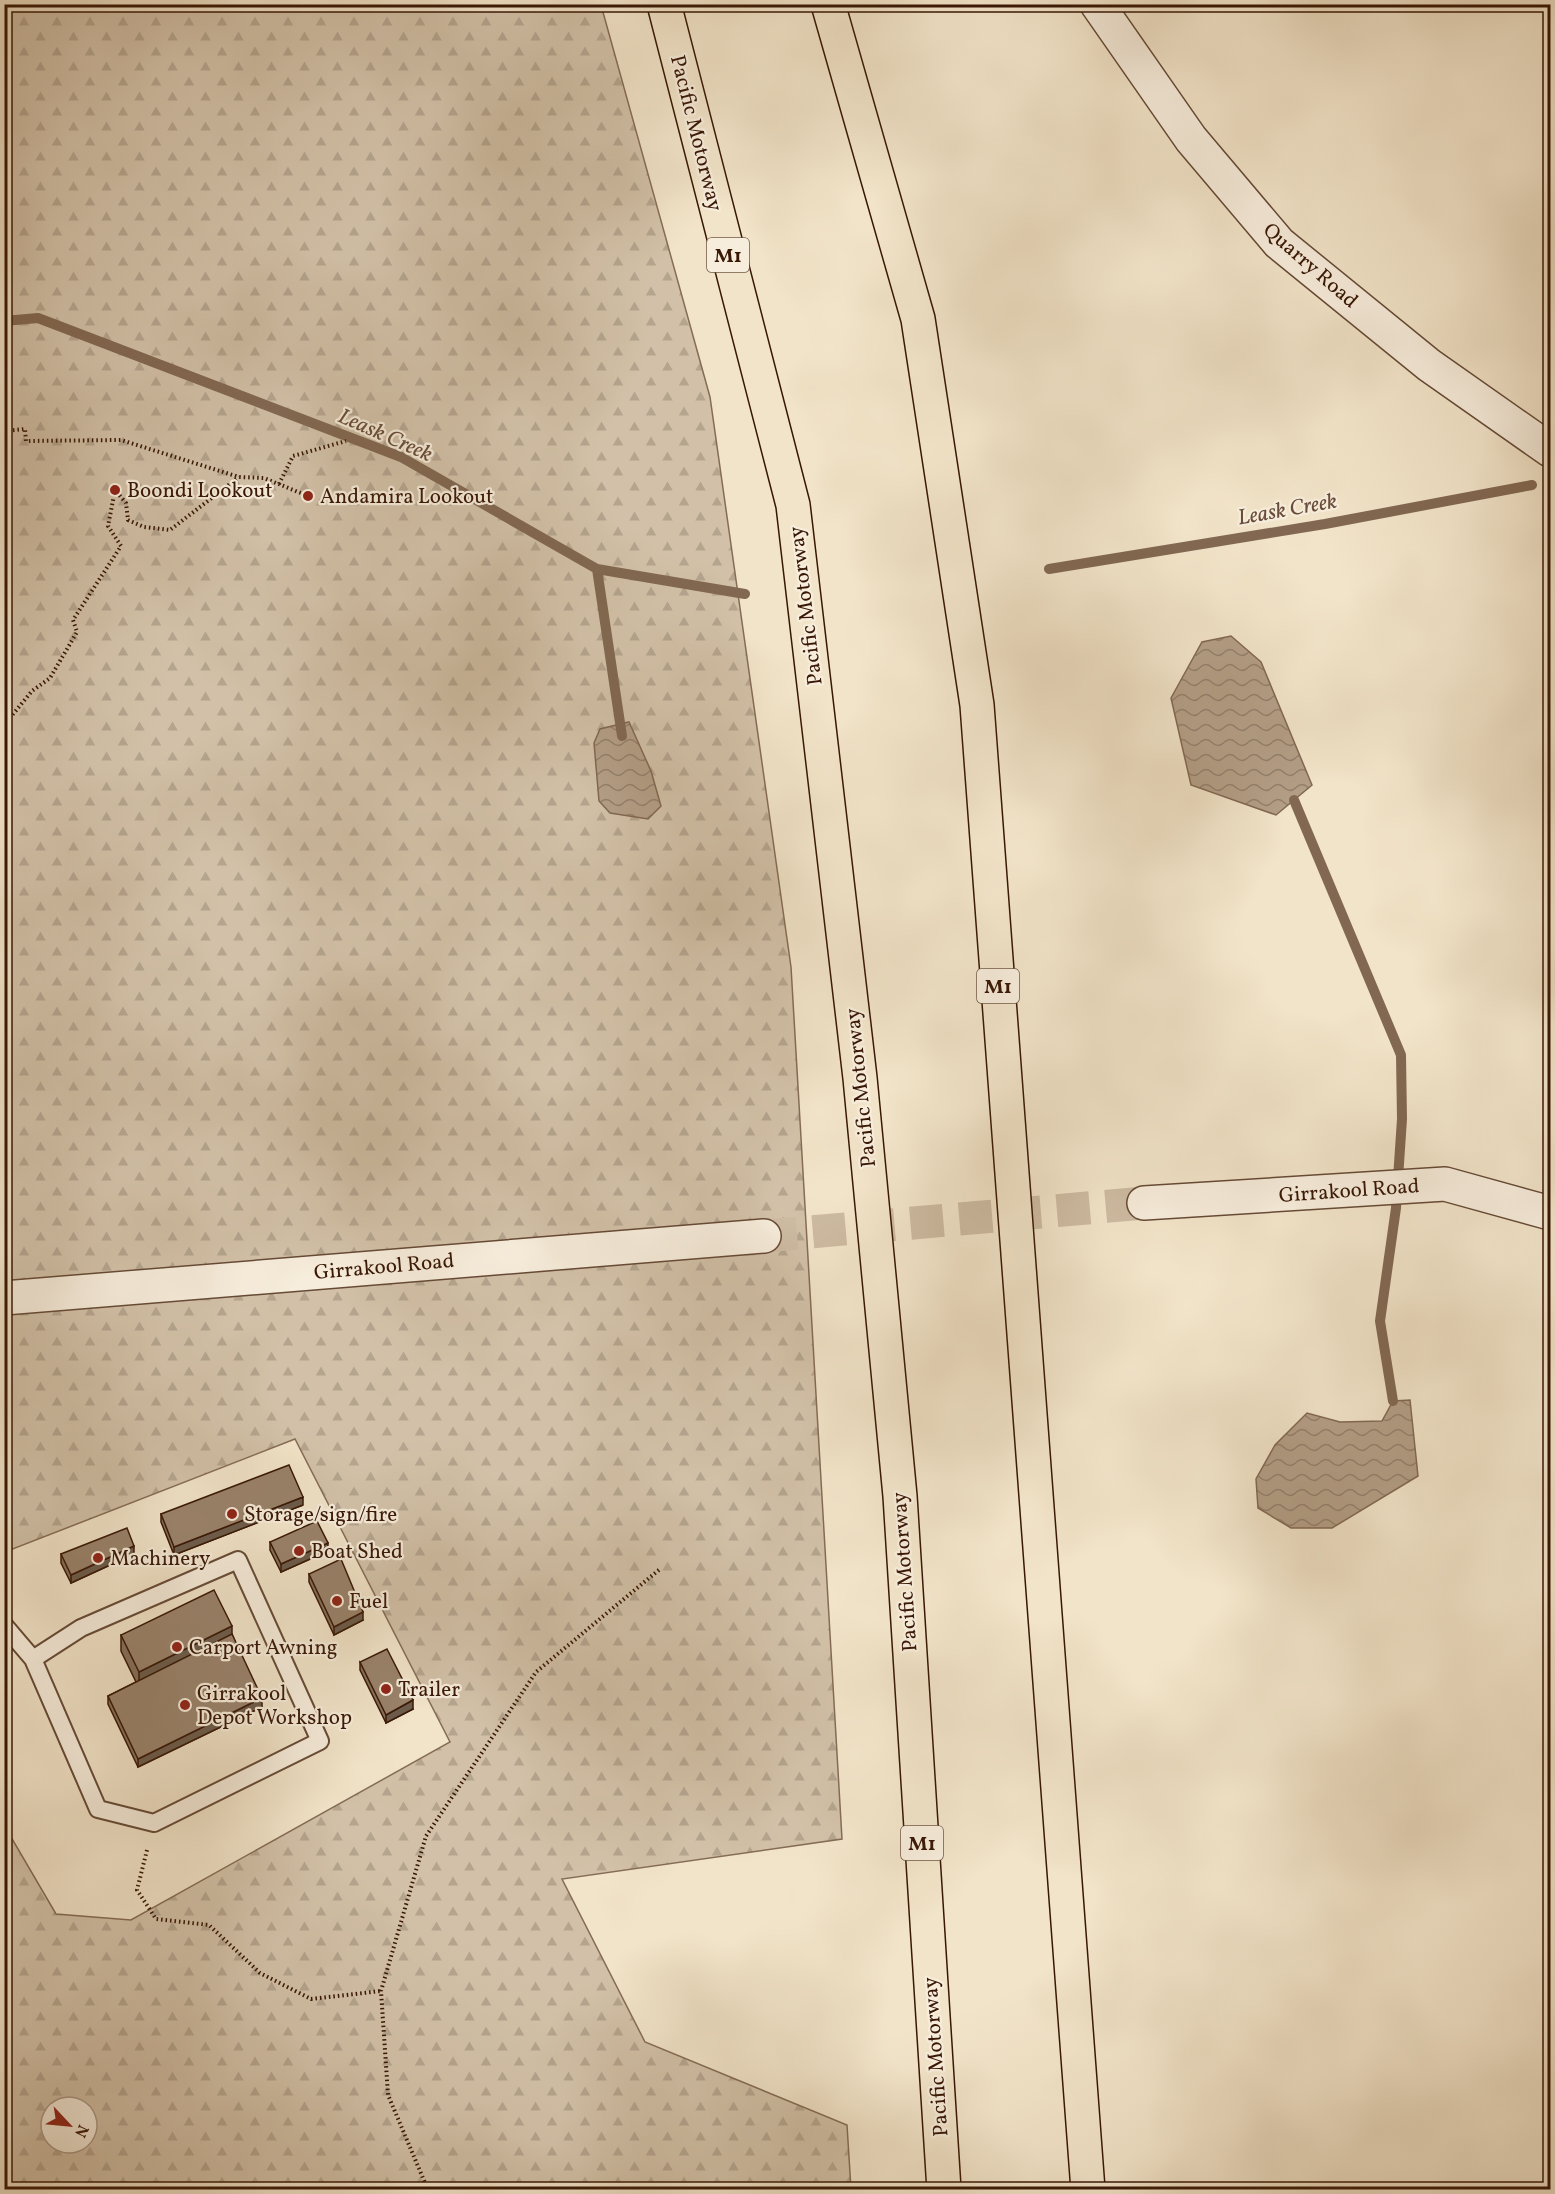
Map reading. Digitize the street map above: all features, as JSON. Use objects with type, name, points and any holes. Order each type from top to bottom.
[{"type":"highway","name":"Pacific Motorway","points":[[664,4],[793,505],[860,1078],[898,1484],[944,2190]]},
{"type":"highway","name":"M1","points":[[828,4],[918,319],[977,705],[1088,2190]]},
{"type":"street","name":"Quarry Road","points":[[1097,4],[1191,139],[1279,243],[1429,364],[1551,450]]},
{"type":"street","name":"Girrakool Road","points":[[1144,1203],[1445,1184],[1551,1213]]},
{"type":"street","name":"Girrakool Road","points":[[4,1298],[764,1236]]},
{"type":"lane","points":[[4,1625],[33,1659],[98,1809],[154,1823],[320,1741],[238,1560],[81,1628],[33,1659]]},
{"type":"path","points":[[4,431],[25,429],[26,441],[121,440],[239,477],[264,478],[308,496]]},
{"type":"path","points":[[279,484],[294,456],[346,441]]},
{"type":"path","points":[[4,725],[32,691],[50,678],[77,632],[73,620],[121,546],[108,526],[115,490],[126,503],[128,520],[144,527],[170,530],[239,477]]},
{"type":"path","points":[[428,2190],[388,2095],[381,1991],[426,1836],[536,1672],[660,1569]]},
{"type":"path","points":[[154,1823],[137,1890],[156,1919],[209,1925],[260,1972],[311,1999],[381,1991]]},
{"type":"green space","points":[[5,5],[601,5],[710,397],[791,967],[842,1839],[562,1879],[645,2042],[847,2125],[851,2189],[5,2189],[4,1825],[56,1914],[131,1920],[450,1742],[295,1439],[5,1552]]},
{"type":"water","points":[[1231,636],[1261,662],[1312,785],[1276,815],[1191,785],[1171,698],[1202,642]]},
{"type":"water","points":[[629,722],[651,771],[661,806],[648,819],[610,813],[599,801],[594,743],[600,729]]},
{"type":"water","points":[[1410,1400],[1418,1476],[1332,1528],[1291,1528],[1258,1508],[1256,1479],[1275,1445],[1307,1413],[1340,1422],[1382,1421],[1393,1401]]},
{"type":"building","name":"Storage/sign/fire","points":[[289,1465],[303,1497],[174,1547],[161,1514]]},
{"type":"building","name":"Boat Shed","points":[[317,1521],[328,1543],[281,1564],[270,1542]]},
{"type":"building","name":"Machinery","points":[[127,1528],[134,1546],[71,1575],[61,1554]]},
{"type":"building","name":"Fuel","points":[[341,1559],[363,1612],[334,1627],[309,1574]]},
{"type":"building","points":[[214,1590],[232,1626],[139,1672],[121,1635]]},
{"type":"building","name":"Girrakool Depot Workshop","points":[[232,1634],[262,1698],[138,1759],[108,1696]]},
{"type":"building","name":"Trailer","points":[[387,1649],[413,1700],[386,1715],[360,1662]]},
{"type":"waterway","name":"Leask Creek","points":[[4,321],[38,318],[401,457],[597,569],[745,594]]},
{"type":"waterway","name":"Leask Creek","points":[[1049,569],[1325,524],[1532,485]]},
{"type":"waterway","points":[[597,569],[622,736]]},
{"type":"waterway","points":[[1294,800],[1401,1055],[1402,1119],[1396,1208],[1380,1321],[1393,1401]]},
{"type":"tunnel","points":[[764,1236],[1144,1203]]},
{"type":"place","name":"Boondi Lookout","points":[[115,490]]},
{"type":"place","name":"Andamira Lookout","points":[[308,496]]},
{"type":"place","name":"Storage/sign/fire","points":[[232,1514]]},
{"type":"place","name":"Boat Shed","points":[[299,1551]]},
{"type":"place","name":"Machinery","points":[[98,1558]]},
{"type":"place","name":"Fuel","points":[[337,1601]]},
{"type":"place","name":"Carport Awning","points":[[177,1647]]},
{"type":"place","name":"Trailer","points":[[386,1689]]},
{"type":"place","name":"Girrakool Depot Workshop","points":[[185,1705]]}]
